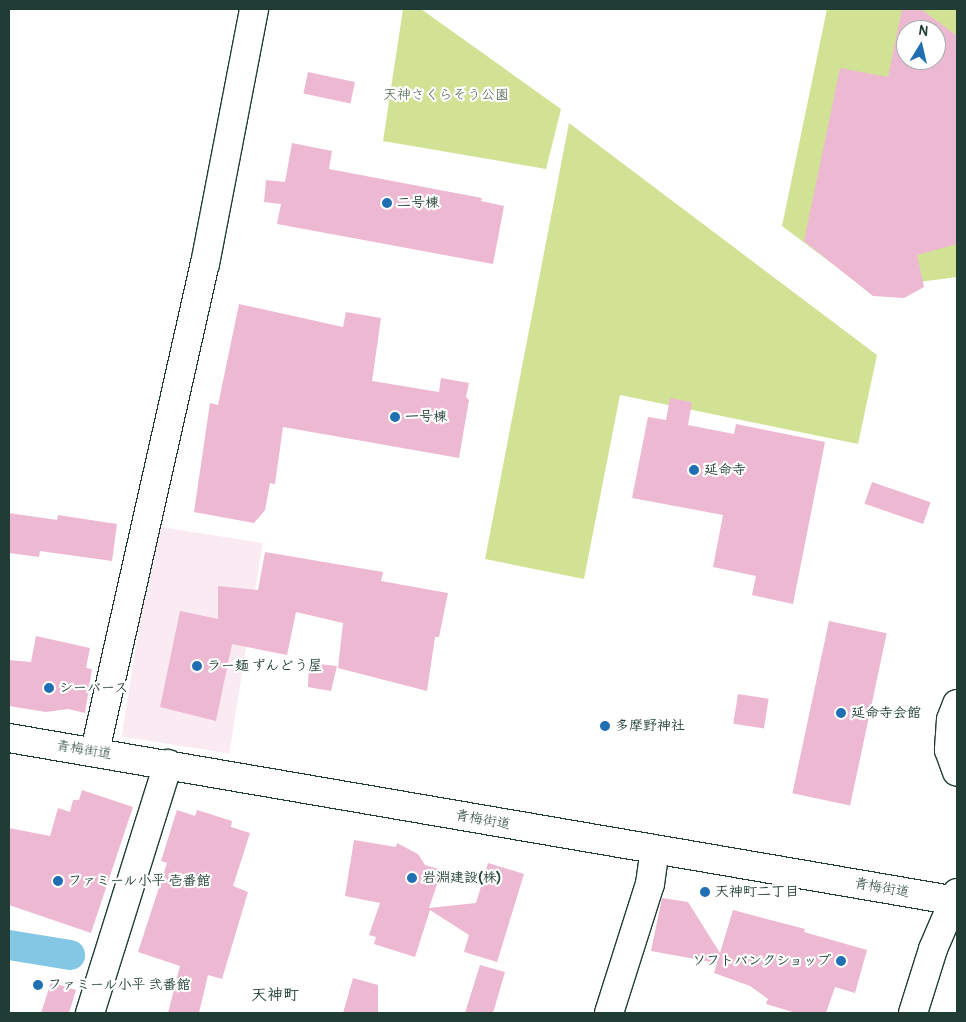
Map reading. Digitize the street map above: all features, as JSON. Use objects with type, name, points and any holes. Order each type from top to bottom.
[{"type":"street","points":[[95,751],[205,264],[254,9]]},
{"type":"street","points":[[957,704],[952,720],[949,750],[957,772]]},
{"type":"street","name":"青梅街道","points":[[9,738],[95,751],[655,849],[956,898]]},
{"type":"street","points":[[90,1013],[168,764]]},
{"type":"street","points":[[609,1013],[650,884],[655,849]]},
{"type":"street","points":[[913,1013],[933,949],[956,898]]},
{"type":"shaded area","points":[[155,526],[263,543],[229,753],[122,736]]},
{"type":"green space","name":"天神さくらそう公園","points":[[403,9],[421,9],[561,109],[546,169],[383,141]]},
{"type":"green space","points":[[827,9],[954,9],[957,11],[957,277],[866,289],[782,226]]},
{"type":"green space","points":[[569,123],[877,355],[858,444],[620,395],[584,579],[485,559]]},
{"type":"building","points":[[902,9],[921,9],[936,20],[900,20]]},
{"type":"building","points":[[946,28],[957,36],[957,244],[917,255],[924,287],[904,298],[873,296],[804,241],[840,68],[888,77],[896,38],[896,70],[946,70]]},
{"type":"building","points":[[308,72],[355,82],[350,103],[303,94]]},
{"type":"building","name":"二号棟","points":[[292,143],[332,151],[329,169],[482,198],[481,201],[504,206],[493,264],[277,224],[281,204],[264,202],[266,180],[285,182]]},
{"type":"building","points":[[239,304],[343,327],[346,312],[381,318],[372,381],[439,392],[441,378],[469,383],[466,397],[469,400],[459,458],[283,427],[275,484],[270,483],[265,510],[254,523],[194,512],[210,403],[218,405]]},
{"type":"building","points":[[670,398],[692,402],[688,425],[734,434],[736,424],[825,442],[793,604],[752,595],[756,576],[713,567],[723,515],[632,498],[648,417],[666,420]]},
{"type":"building","points":[[872,482],[931,502],[923,524],[865,504]]},
{"type":"building","points":[[9,513],[57,520],[58,515],[117,524],[112,561],[40,551],[39,557],[9,553]]},
{"type":"building","points":[[265,552],[383,572],[381,581],[448,593],[439,637],[435,637],[427,691],[338,668],[343,623],[296,612],[287,655],[232,644],[216,721],[160,707],[180,611],[218,619],[218,586],[258,590]]},
{"type":"building","name":"延命寺会館","points":[[829,621],[887,633],[850,805],[792,793]]},
{"type":"building","name":"シーバース","points":[[36,636],[90,648],[86,668],[92,669],[85,713],[68,709],[46,712],[9,706],[9,660],[31,662]]},
{"type":"building","points":[[309,663],[337,666],[331,691],[308,687]]},
{"type":"building","points":[[738,694],[769,699],[764,728],[733,724]]},
{"type":"building","name":"ファミール小平 壱番館","points":[[82,790],[133,807],[91,933],[9,905],[9,828],[50,836],[58,808],[70,812],[73,800],[79,800]]},
{"type":"building","points":[[177,810],[195,816],[197,810],[232,821],[231,827],[250,833],[233,886],[248,892],[222,979],[208,975],[199,1013],[168,1013],[180,966],[138,952],[167,863],[161,861]]},
{"type":"building","points":[[354,840],[396,847],[397,843],[418,854],[425,865],[442,870],[429,908],[476,903],[488,863],[524,874],[497,962],[464,952],[469,935],[430,910],[415,957],[374,944],[376,937],[369,935],[380,903],[345,896]]},
{"type":"building","points":[[662,898],[688,902],[720,953],[733,910],[805,929],[804,932],[867,950],[855,993],[835,987],[826,1013],[796,1013],[766,1004],[768,999],[750,986],[714,973],[717,963],[651,951]]},
{"type":"building","points":[[480,965],[505,972],[493,1013],[465,1013]]},
{"type":"building","points":[[353,978],[378,985],[378,1013],[343,1013]]},
{"type":"building","points":[[51,982],[76,990],[69,1013],[41,1013]]},
{"type":"waterway","points":[[9,945],[70,955]]},
{"type":"place","name":"二号棟","points":[[387,203]]},
{"type":"place","name":"一号棟","points":[[395,417]]},
{"type":"place","name":"延命寺","points":[[694,470]]},
{"type":"place","name":"ラー麺 ずんどう屋","points":[[197,666]]},
{"type":"place","name":"シーバース","points":[[49,688]]},
{"type":"place","name":"延命寺会館","points":[[841,713]]},
{"type":"place","name":"多摩野神社","points":[[605,726]]},
{"type":"place","name":"岩淵建設(株)","points":[[412,878]]},
{"type":"place","name":"ファミール小平 壱番館","points":[[58,881]]},
{"type":"place","name":"天神町二丁目","points":[[705,892]]},
{"type":"place","name":"ソフトバンクショップ","points":[[841,961]]},
{"type":"place","name":"ファミール小平 弐番館","points":[[38,985]]},
{"type":"district","name":"天神町","points":[[275,995]]}]
